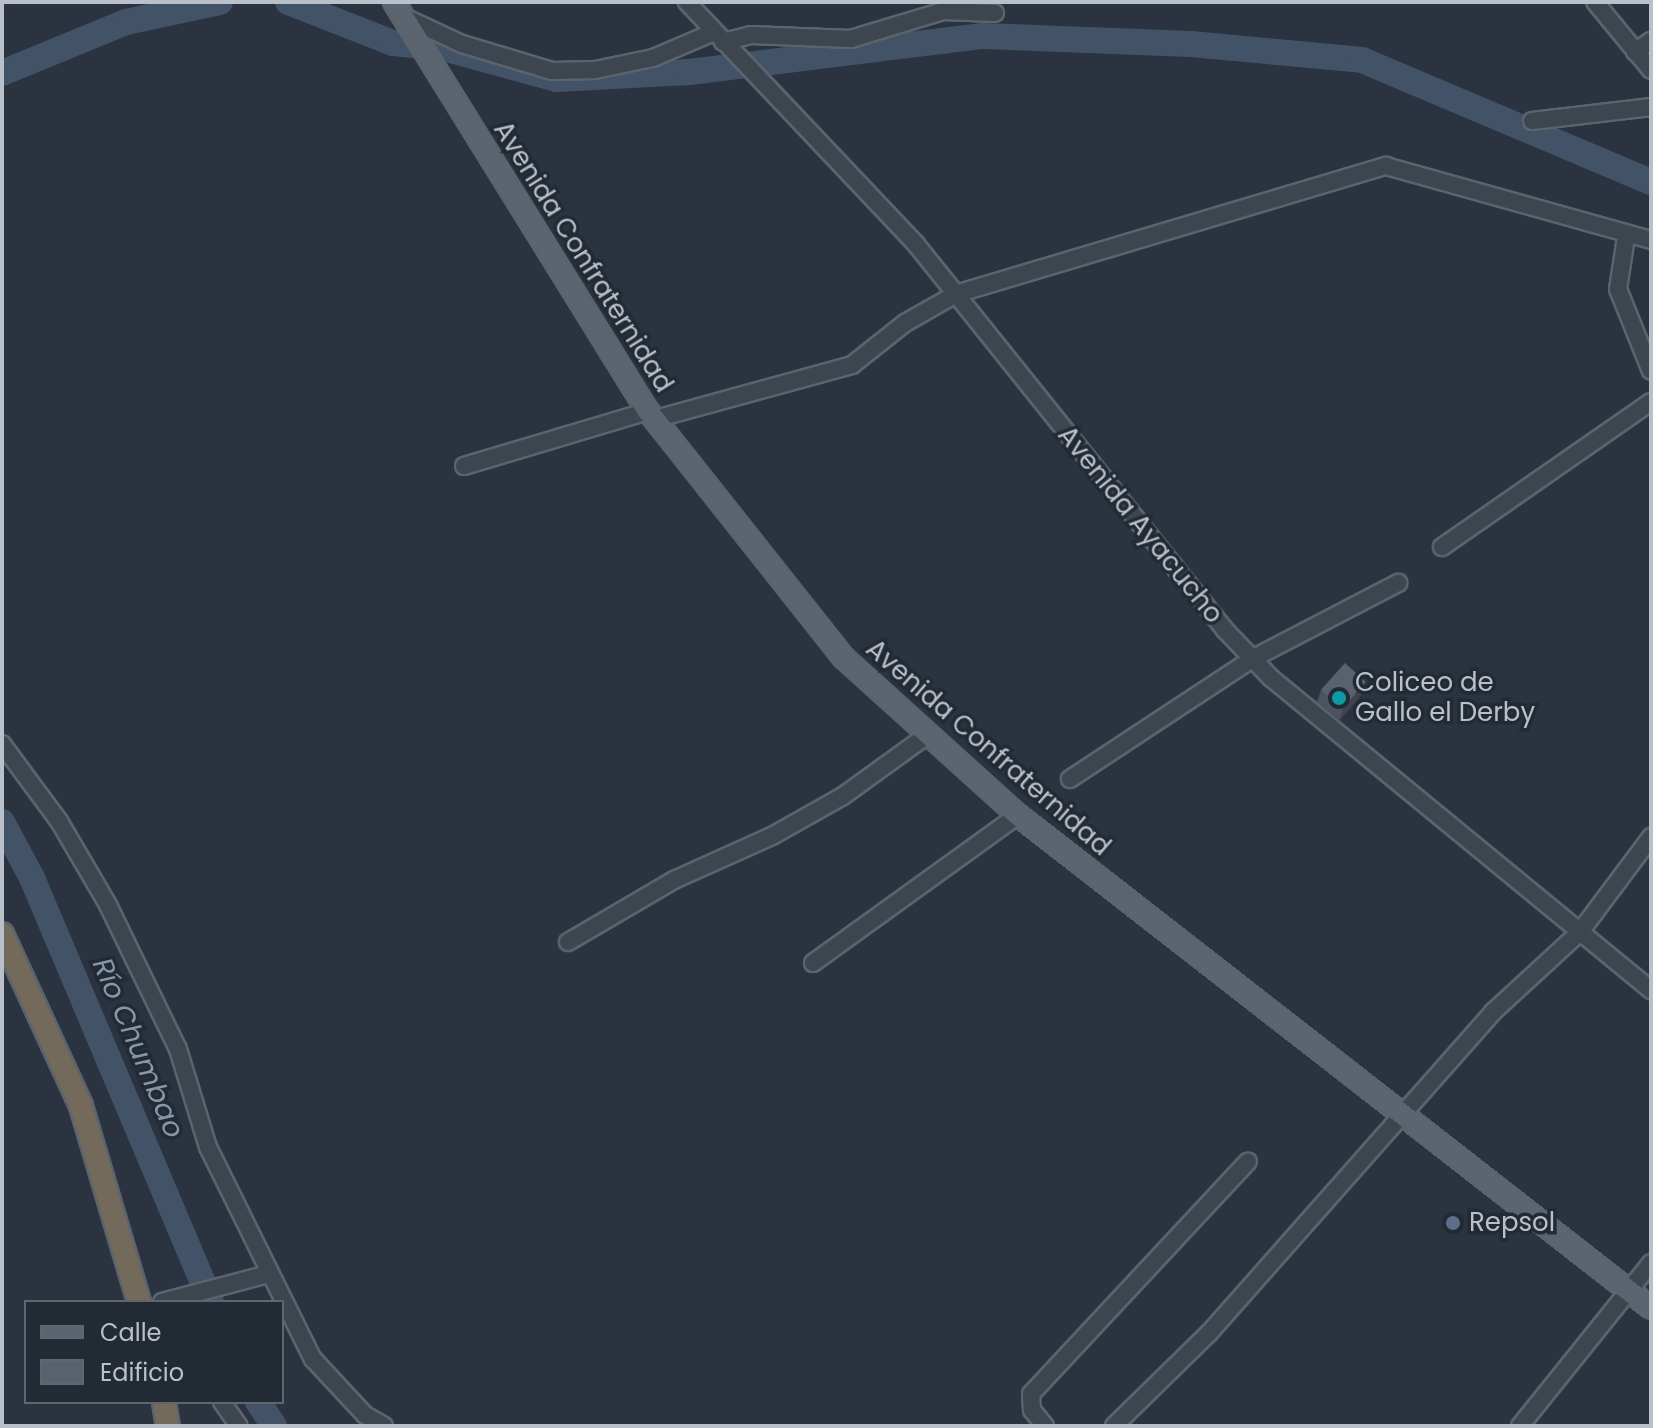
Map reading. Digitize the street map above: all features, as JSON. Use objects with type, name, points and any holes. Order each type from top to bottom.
[{"type":"highway","points":[[2,934],[81,1106],[138,1300]]},
{"type":"main road","name":"Avenida Confraternidad","points":[[401,15],[652,415],[844,658],[926,736],[1018,815],[1651,1308]]},
{"type":"street","name":"Avenida Ayacucho","points":[[687,2],[753,75],[835,154],[956,294],[1252,659],[1320,722],[1651,990]]},
{"type":"street","points":[[1595,2],[1651,70]]},
{"type":"street","points":[[401,15],[462,44],[552,71],[595,70],[653,58],[719,37],[751,35],[851,39],[943,11],[995,13]]},
{"type":"street","points":[[1635,52],[1651,41]]},
{"type":"street","points":[[1532,121],[1651,107]]},
{"type":"street","points":[[464,466],[852,365],[905,323],[956,294],[1386,166],[1626,237],[1651,240]]},
{"type":"street","points":[[1626,237],[1618,289],[1651,371]]},
{"type":"street","points":[[1442,547],[1651,402]]},
{"type":"street","points":[[1070,779],[1252,659],[1398,583]]},
{"type":"street","points":[[568,942],[674,880],[831,802],[926,736]]},
{"type":"street","points":[[2,744],[59,821],[128,944],[178,1049],[208,1147],[262,1276],[277,1300]]},
{"type":"street","points":[[813,963],[1018,815]]},
{"type":"street","points":[[1114,1426],[1210,1332],[1493,1012],[1580,932],[1651,837]]},
{"type":"street","points":[[1045,1426],[1032,1410],[1031,1394],[1248,1161]]},
{"type":"street","points":[[1520,1426],[1651,1263]]},
{"type":"street","points":[[169,1300],[262,1276]]},
{"type":"street","points":[[284,1312],[313,1359],[365,1415],[384,1426]]},
{"type":"street","points":[[223,1404],[239,1426]]},
{"type":"building","points":[[1345,663],[1366,682],[1342,708],[1321,690]]},
{"type":"waterway","points":[[2,73],[126,22],[220,2]]},
{"type":"waterway","points":[[288,2],[393,43],[443,48],[557,79],[689,72],[983,36],[1191,44],[1362,60],[1651,182]]},
{"type":"waterway","name":"Río Chumbao","points":[[2,822],[32,878],[210,1300]]},
{"type":"waterway","name":"Río Chumbao","points":[[259,1404],[274,1426]]},
{"type":"place","name":"Coliceo de Gallo el Derby","points":[[1339,698]]},
{"type":"place","name":"Repsol","points":[[1453,1223]]}]
